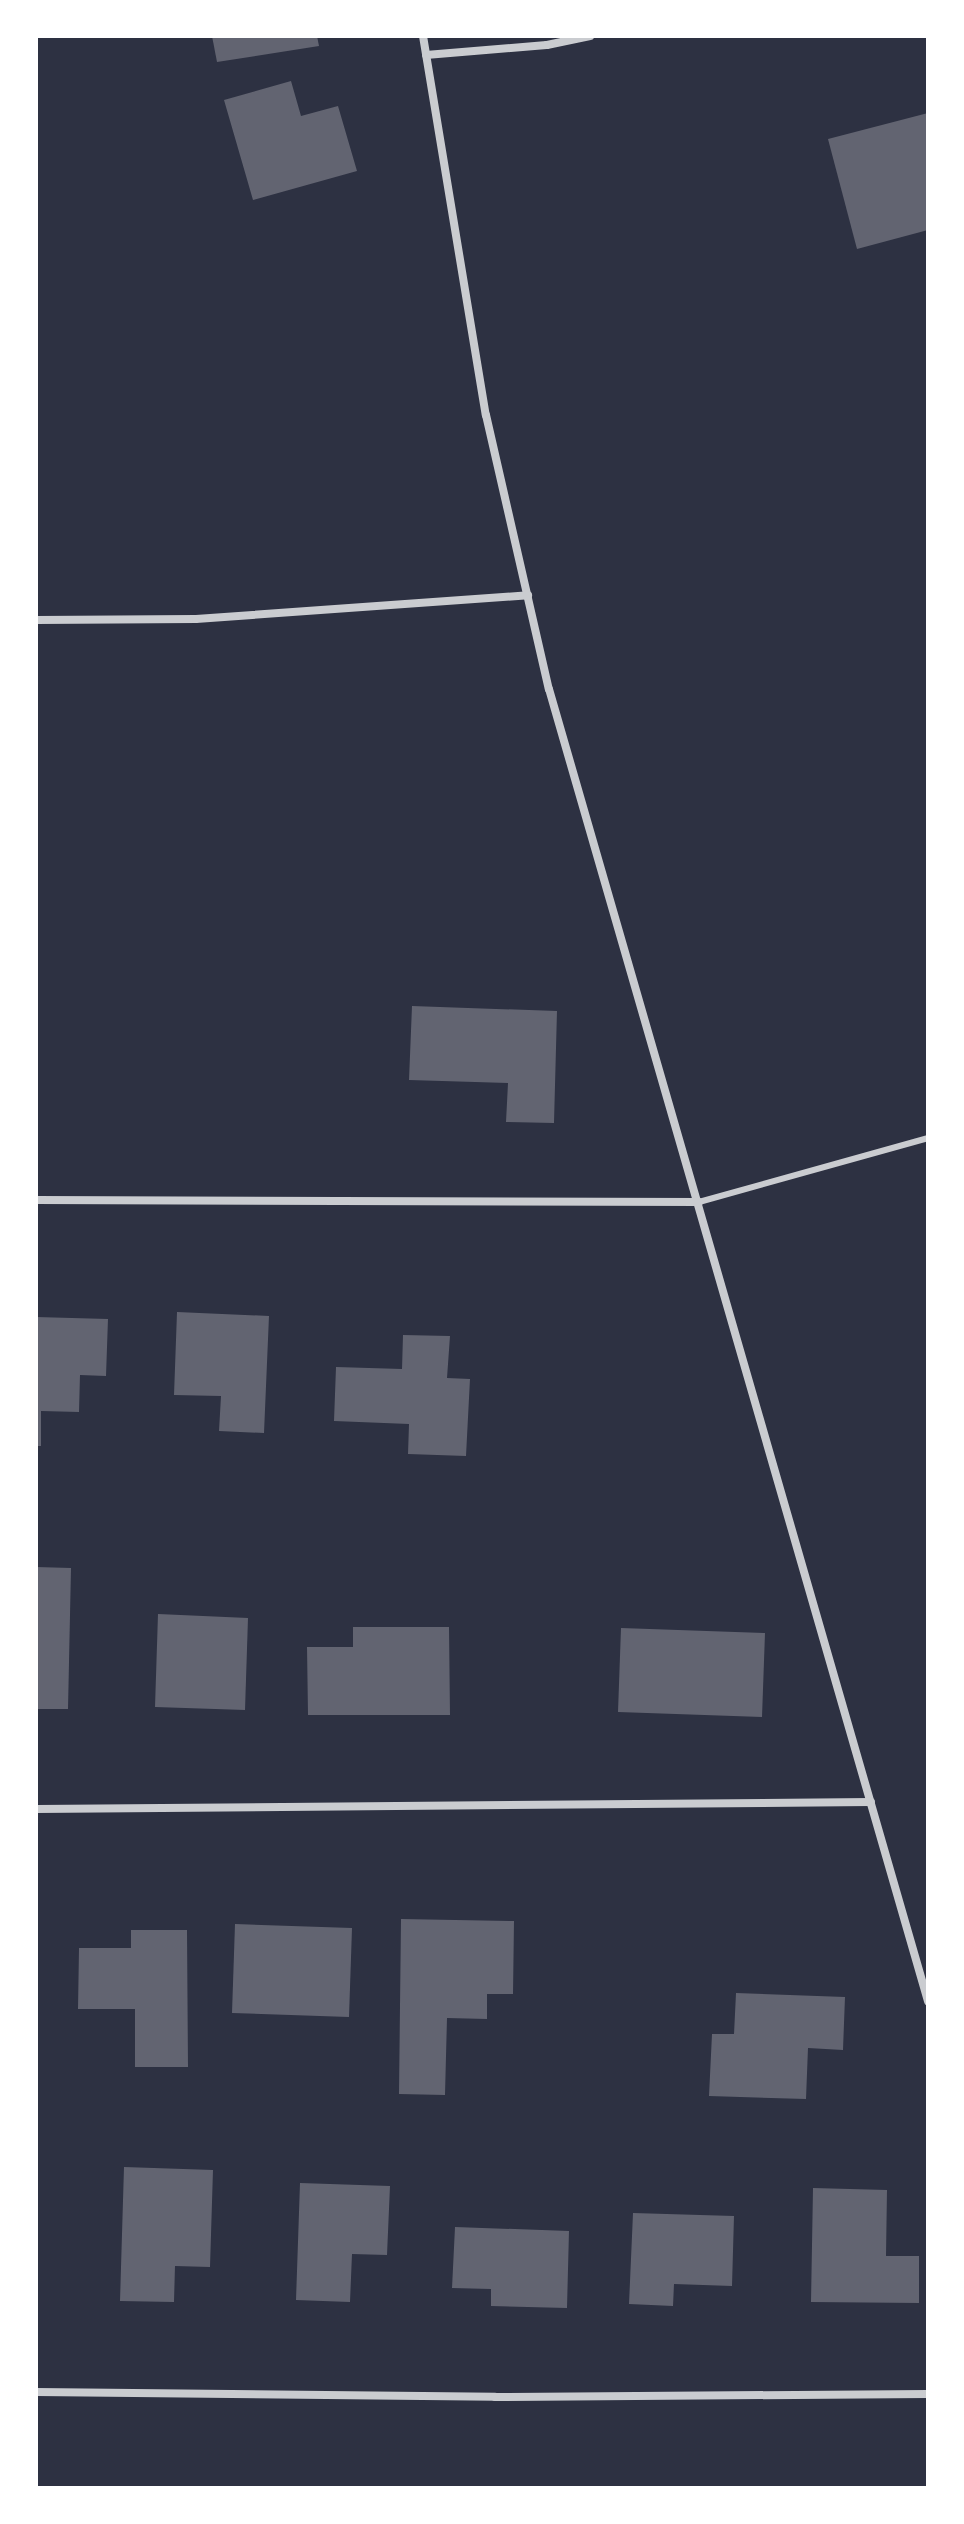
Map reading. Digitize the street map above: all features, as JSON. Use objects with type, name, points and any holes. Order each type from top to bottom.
[{"type":"street","points":[[423,36],[486,415],[549,689],[928,2001]]},
{"type":"street","points":[[426,55],[547,45],[590,36]]},
{"type":"street","points":[[36,620],[196,619],[528,595]]},
{"type":"street","points":[[36,1200],[699,1202]]},
{"type":"street","points":[[36,1809],[871,1802]]},
{"type":"street","points":[[36,2392],[495,2397],[928,2394]]},
{"type":"lane","points":[[699,1202],[928,1138]]},
{"type":"building","points":[[212,36],[317,36],[319,46],[217,62]]},
{"type":"building","points":[[291,81],[301,116],[338,106],[357,171],[253,200],[224,100]]},
{"type":"building","points":[[928,113],[928,230],[857,249],[828,139]]},
{"type":"building","points":[[412,1006],[557,1011],[554,1123],[506,1122],[508,1083],[409,1080]]},
{"type":"building","points":[[177,1312],[269,1316],[264,1433],[219,1431],[221,1396],[174,1395]]},
{"type":"building","points":[[36,1317],[108,1319],[106,1376],[80,1375],[79,1412],[41,1411],[41,1446],[36,1446]]},
{"type":"building","points":[[403,1335],[450,1336],[447,1378],[470,1379],[466,1456],[408,1454],[409,1424],[334,1421],[336,1367],[402,1369]]},
{"type":"building","points":[[36,1567],[71,1568],[68,1709],[36,1709]]},
{"type":"building","points":[[158,1614],[248,1618],[245,1710],[155,1707]]},
{"type":"building","points":[[353,1627],[449,1627],[450,1715],[308,1715],[307,1647],[353,1647]]},
{"type":"building","points":[[621,1628],[765,1633],[762,1717],[618,1712]]},
{"type":"building","points":[[401,1919],[514,1921],[513,1994],[487,1994],[487,2019],[447,2018],[445,2095],[399,2094]]},
{"type":"building","points":[[235,1924],[352,1928],[349,2017],[232,2013]]},
{"type":"building","points":[[131,1930],[187,1930],[188,2067],[135,2067],[135,2009],[78,2009],[79,1948],[131,1948]]},
{"type":"building","points":[[736,1993],[845,1997],[843,2050],[808,2048],[806,2099],[709,2096],[712,2034],[734,2034]]},
{"type":"building","points":[[124,2167],[213,2170],[210,2267],[175,2266],[174,2302],[120,2301]]},
{"type":"building","points":[[300,2183],[390,2186],[387,2255],[352,2254],[350,2302],[296,2300]]},
{"type":"building","points":[[813,2188],[887,2190],[886,2256],[919,2256],[919,2303],[811,2302]]},
{"type":"building","points":[[633,2213],[734,2216],[732,2286],[674,2284],[673,2306],[629,2304]]},
{"type":"building","points":[[455,2227],[569,2231],[567,2308],[491,2306],[491,2289],[452,2288]]}]
